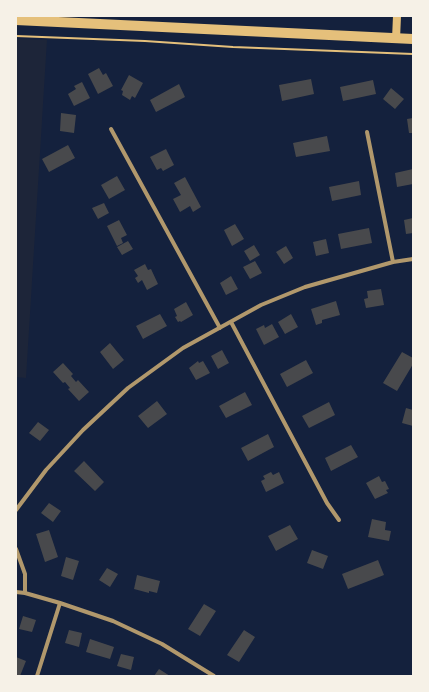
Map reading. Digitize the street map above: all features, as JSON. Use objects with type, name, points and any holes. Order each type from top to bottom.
[{"type":"main road","points":[[396,38],[397,16]]},
{"type":"main road","points":[[16,20],[413,39]]},
{"type":"street","points":[[111,128],[220,328]]},
{"type":"street","points":[[367,132],[393,262]]},
{"type":"street","points":[[16,510],[46,470],[83,430],[128,388],[183,348],[261,305],[305,287],[393,262],[413,259]]},
{"type":"street","points":[[231,322],[338,520]]},
{"type":"street","points":[[16,549],[25,574],[25,593]]},
{"type":"street","points":[[16,592],[25,593],[60,603],[113,621],[162,644],[214,676]]},
{"type":"street","points":[[37,676],[60,603]]},
{"type":"path","points":[[16,36],[413,54]]},
{"type":"shaded area","points":[[16,39],[47,40],[26,378],[16,377]]},
{"type":"building","points":[[99,68],[103,75],[106,73],[113,86],[98,94],[88,74]]},
{"type":"building","points":[[129,75],[143,83],[135,98],[132,96],[130,100],[122,95],[123,91],[121,90]]},
{"type":"building","points":[[311,79],[314,94],[282,101],[279,85]]},
{"type":"building","points":[[373,80],[376,94],[343,101],[340,87]]},
{"type":"building","points":[[82,82],[90,98],[74,106],[68,94],[76,89],[74,86]]},
{"type":"building","points":[[179,84],[185,97],[156,112],[150,100]]},
{"type":"building","points":[[391,88],[404,99],[395,109],[383,99]]},
{"type":"building","points":[[61,113],[76,115],[74,133],[60,131]]},
{"type":"building","points":[[413,118],[413,133],[409,133],[407,119]]},
{"type":"building","points":[[327,136],[330,151],[296,157],[293,143]]},
{"type":"building","points":[[68,145],[75,158],[49,172],[42,159]]},
{"type":"building","points":[[166,149],[174,165],[163,171],[161,168],[157,170],[150,157]]},
{"type":"building","points":[[413,169],[413,184],[397,187],[395,173]]},
{"type":"building","points":[[117,176],[125,190],[109,199],[101,185]]},
{"type":"building","points":[[185,177],[201,207],[193,212],[190,206],[180,212],[173,199],[181,195],[174,183]]},
{"type":"building","points":[[359,181],[361,195],[332,201],[329,187]]},
{"type":"building","points":[[104,203],[109,213],[98,219],[92,208]]},
{"type":"building","points":[[413,218],[413,233],[406,234],[404,220]]},
{"type":"building","points":[[119,220],[127,235],[121,238],[123,243],[117,246],[107,226]]},
{"type":"building","points":[[235,224],[244,239],[232,246],[224,230]]},
{"type":"building","points":[[369,228],[372,243],[341,249],[338,234]]},
{"type":"building","points":[[326,239],[329,253],[316,256],[313,242]]},
{"type":"building","points":[[128,241],[133,249],[122,255],[117,247]]},
{"type":"building","points":[[254,245],[260,255],[250,261],[244,251]]},
{"type":"building","points":[[286,246],[293,258],[284,264],[276,252]]},
{"type":"building","points":[[255,261],[262,273],[250,279],[243,267]]},
{"type":"building","points":[[145,264],[148,270],[151,269],[158,284],[147,290],[142,280],[138,283],[135,278],[138,276],[134,270]]},
{"type":"building","points":[[231,276],[238,289],[226,295],[220,283]]},
{"type":"building","points":[[381,289],[384,305],[366,308],[364,299],[368,298],[367,291]]},
{"type":"building","points":[[336,301],[340,315],[322,320],[322,323],[316,325],[311,309]]},
{"type":"building","points":[[186,302],[193,315],[181,322],[178,322],[175,317],[177,316],[174,309]]},
{"type":"building","points":[[160,314],[167,326],[143,339],[136,326]]},
{"type":"building","points":[[291,314],[298,327],[285,334],[278,322]]},
{"type":"building","points":[[272,324],[279,337],[264,345],[256,329],[264,325],[265,328]]},
{"type":"building","points":[[110,343],[124,360],[113,369],[100,352]]},
{"type":"building","points":[[222,350],[229,363],[218,369],[211,356]]},
{"type":"building","points":[[402,352],[413,358],[413,364],[397,391],[383,383]]},
{"type":"building","points":[[306,360],[313,373],[287,387],[280,374]]},
{"type":"building","points":[[198,361],[199,363],[203,361],[210,373],[196,380],[189,368]]},
{"type":"building","points":[[63,363],[73,374],[71,376],[76,382],[78,380],[89,392],[79,401],[68,389],[70,388],[65,382],[63,383],[53,372]]},
{"type":"building","points":[[245,392],[252,405],[226,418],[219,406]]},
{"type":"building","points":[[157,401],[167,414],[148,428],[138,416]]},
{"type":"building","points":[[329,402],[335,415],[309,428],[302,416]]},
{"type":"building","points":[[406,408],[413,410],[413,426],[402,423]]},
{"type":"building","points":[[38,422],[49,430],[40,441],[29,433]]},
{"type":"building","points":[[268,434],[274,447],[248,461],[241,448]]},
{"type":"building","points":[[351,445],[358,457],[331,471],[325,458]]},
{"type":"building","points":[[84,461],[104,482],[95,491],[74,471]]},
{"type":"building","points":[[271,472],[273,475],[279,472],[284,483],[266,492],[261,481],[265,479],[263,476]]},
{"type":"building","points":[[379,476],[382,482],[385,481],[389,489],[386,490],[388,493],[375,499],[366,483]]},
{"type":"building","points":[[49,503],[61,511],[53,522],[41,513]]},
{"type":"building","points":[[372,519],[386,522],[385,530],[391,531],[389,541],[368,537]]},
{"type":"building","points":[[290,525],[298,539],[276,551],[268,536]]},
{"type":"building","points":[[49,530],[58,557],[45,562],[36,534]]},
{"type":"building","points":[[312,550],[328,556],[323,569],[307,563]]},
{"type":"building","points":[[66,557],[79,561],[73,580],[61,576]]},
{"type":"building","points":[[378,560],[384,575],[348,589],[342,574]]},
{"type":"building","points":[[107,568],[118,574],[110,587],[99,580]]},
{"type":"building","points":[[137,575],[160,581],[157,593],[149,591],[149,593],[134,589]]},
{"type":"building","points":[[204,604],[216,611],[200,636],[188,629]]},
{"type":"building","points":[[23,616],[36,620],[32,632],[19,629]]},
{"type":"building","points":[[69,630],[82,633],[79,647],[65,643]]},
{"type":"building","points":[[244,630],[255,637],[239,662],[227,655]]},
{"type":"building","points":[[90,639],[114,647],[110,659],[86,652]]},
{"type":"building","points":[[121,654],[134,657],[131,670],[117,666]]},
{"type":"building","points":[[16,657],[26,661],[20,676],[16,675]]},
{"type":"building","points":[[159,669],[170,676],[154,676]]}]
